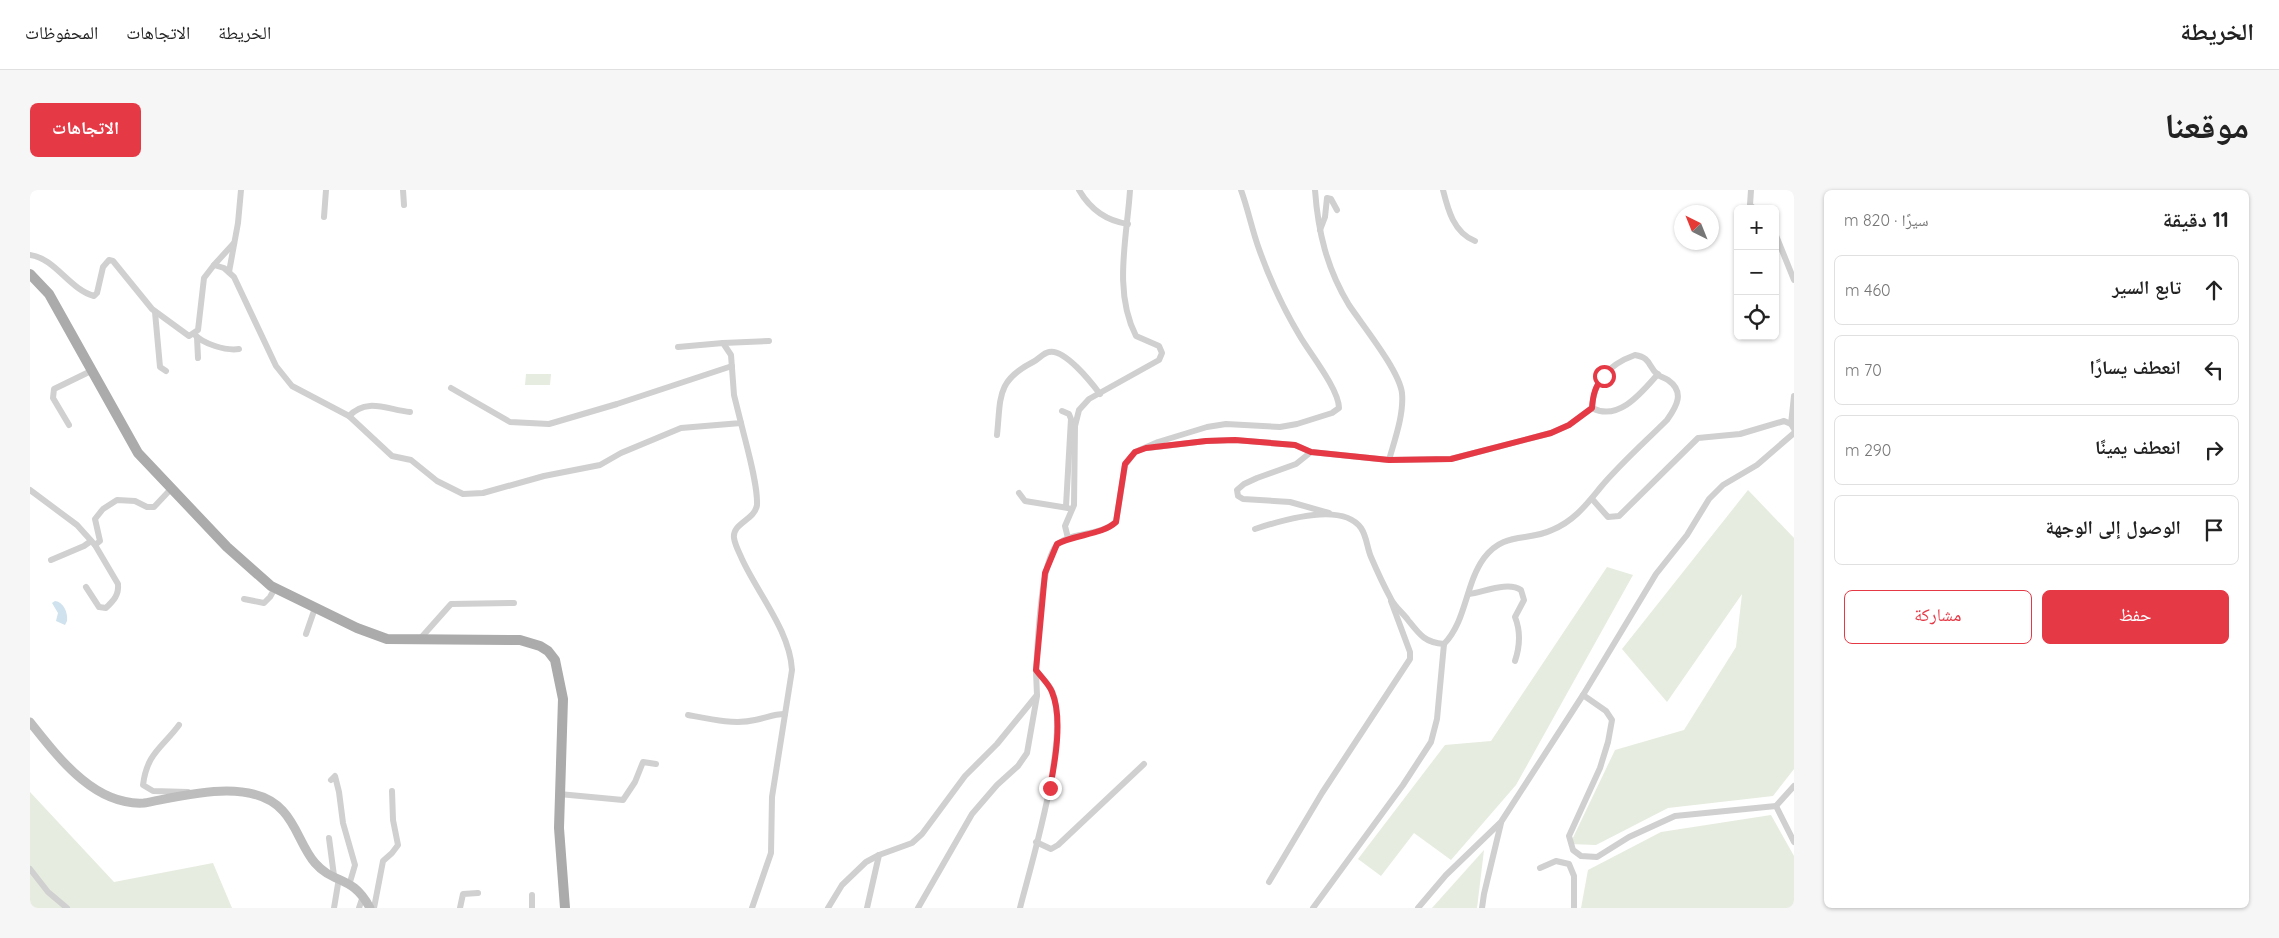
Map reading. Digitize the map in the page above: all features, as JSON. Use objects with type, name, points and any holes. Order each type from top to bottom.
[{"type":"main road","points":[[30,274],[48,294],[138,453],[170,490],[251,571],[275,588],[370,634],[400,640],[418,641],[520,640],[533,643],[548,651],[555,660],[563,699],[559,794],[560,846],[565,908]]},
{"type":"street","points":[[229,272],[241,190]]},
{"type":"street","points":[[324,217],[326,190]]},
{"type":"street","points":[[403,190],[404,205]]},
{"type":"street","points":[[1079,190],[1087,202],[1106,218],[1128,224]]},
{"type":"street","points":[[1068,538],[1065,526],[1074,505],[1077,416],[1084,404],[1159,360],[1162,354],[1159,346],[1136,336],[1129,319],[1123,280],[1130,190]]},
{"type":"street","points":[[918,908],[975,810],[997,785],[1018,766],[1027,753],[1037,695],[1036,670],[1045,573],[1053,549],[1068,538],[1109,528],[1116,522],[1125,464],[1135,452],[1158,442],[1226,424],[1280,427],[1297,424],[1332,413],[1339,408],[1339,398],[1334,388],[1324,377],[1275,289],[1258,247],[1241,190]]},
{"type":"street","points":[[1315,190],[1319,231],[1340,288],[1400,386],[1402,402],[1389,460]]},
{"type":"street","points":[[1443,190],[1456,225],[1468,238],[1475,241]]},
{"type":"street","points":[[1750,205],[1751,190]]},
{"type":"street","points":[[1319,231],[1325,217],[1328,198],[1331,199],[1337,210]]},
{"type":"street","points":[[198,358],[195,336],[198,330],[204,278],[234,243]]},
{"type":"street","points":[[1779,243],[1794,280]]},
{"type":"street","points":[[30,255],[41,257],[70,283],[94,296],[97,293],[103,267],[109,260],[114,261],[142,299],[184,334],[195,336],[231,350],[239,349]]},
{"type":"street","points":[[214,265],[229,272],[234,277],[276,366],[292,386],[349,416],[392,456],[411,460],[437,481],[463,494],[472,495],[544,476],[600,465],[621,452],[681,428],[740,422]]},
{"type":"street","points":[[156,312],[160,367],[166,371]]},
{"type":"street","points":[[678,347],[723,342],[769,340]]},
{"type":"street","points":[[723,342],[732,355],[734,395],[752,467],[757,506],[754,513],[736,528],[734,538],[757,590],[783,634],[790,653],[792,679],[772,797],[771,853],[752,908]]},
{"type":"street","points":[[997,435],[1002,391],[1007,381],[1017,370],[1050,351],[1063,354],[1100,394]]},
{"type":"street","points":[[1146,448],[1206,441],[1235,440],[1295,445],[1311,452],[1389,460],[1451,459],[1539,436],[1569,425],[1592,408],[1597,384],[1619,362],[1635,356],[1643,357],[1658,374],[1675,386],[1679,394],[1675,409],[1600,488],[1593,500],[1576,516],[1552,530],[1511,538],[1499,544],[1484,558],[1452,636],[1444,644],[1437,719],[1431,742],[1403,785],[1313,908]]},
{"type":"street","points":[[451,388],[510,422],[549,424],[732,366]]},
{"type":"street","points":[[69,425],[53,398],[54,389],[91,371]]},
{"type":"street","points":[[1592,408],[1603,412],[1619,408],[1639,394],[1658,374]]},
{"type":"street","points":[[1593,500],[1608,518],[1620,516],[1698,438],[1740,434],[1784,422],[1793,426],[1794,396]]},
{"type":"street","points":[[349,416],[364,406],[374,405],[410,412]]},
{"type":"street","points":[[1062,411],[1069,414],[1071,419],[1066,506],[1070,514]]},
{"type":"street","points":[[1418,908],[1452,869],[1502,822],[1583,695],[1651,582],[1669,555],[1687,535],[1709,499],[1723,485],[1757,465],[1794,433]]},
{"type":"street","points":[[1269,882],[1322,793],[1410,659],[1410,652],[1391,601],[1370,555],[1360,527],[1353,521],[1343,517],[1290,502],[1248,500],[1238,496],[1237,490],[1244,484],[1296,464],[1311,452]]},
{"type":"street","points":[[30,490],[77,525],[93,543],[118,584],[118,591],[115,599],[106,608],[99,607],[86,587]]},
{"type":"street","points":[[51,560],[100,540],[95,518],[103,509],[118,500],[154,507],[170,490]]},
{"type":"street","points":[[1019,493],[1025,501],[1032,503],[1066,506]]},
{"type":"street","points":[[1255,529],[1298,517],[1343,517]]},
{"type":"street","points":[[1469,594],[1508,587],[1517,587],[1521,590],[1524,600],[1515,618],[1519,628],[1519,647],[1515,661]]},
{"type":"street","points":[[244,599],[264,602],[270,597],[275,588]]},
{"type":"street","points":[[1391,601],[1423,639],[1444,644]]},
{"type":"street","points":[[418,641],[451,604],[514,603]]},
{"type":"street","points":[[306,634],[315,608]]},
{"type":"street","points":[[1020,908],[1055,762],[1056,727],[1052,691],[1036,670]]},
{"type":"street","points":[[828,908],[847,879],[878,855],[912,843],[922,834],[965,776],[997,744],[1037,695]]},
{"type":"street","points":[[1583,695],[1606,711],[1612,720],[1600,768],[1569,836],[1573,850],[1581,856],[1597,857],[1629,837],[1675,816],[1776,806],[1794,786]]},
{"type":"street","points":[[688,715],[744,721],[755,720],[771,714],[785,714]]},
{"type":"street","points":[[30,722],[92,789],[111,799],[133,804],[199,792]]},
{"type":"street","points":[[179,725],[155,751],[144,775],[143,785],[153,791],[247,793],[268,799],[283,810],[314,862],[322,870],[350,882],[363,896],[370,908]]},
{"type":"street","points":[[559,794],[623,800],[636,782],[643,762],[656,764]]},
{"type":"street","points":[[1036,842],[1045,848],[1051,849],[1058,845],[1144,764]]},
{"type":"street","points":[[331,780],[335,776],[340,792],[343,824],[355,865],[350,882]]},
{"type":"street","points":[[374,908],[383,861],[398,845],[393,820],[392,791]]},
{"type":"street","points":[[1776,806],[1794,842]]},
{"type":"street","points":[[1482,908],[1502,822]]},
{"type":"street","points":[[329,838],[336,877],[334,908]]},
{"type":"street","points":[[867,908],[878,855]]},
{"type":"street","points":[[1540,868],[1556,861],[1569,864],[1574,876],[1574,908]]},
{"type":"street","points":[[30,869],[48,892],[67,908]]},
{"type":"street","points":[[460,908],[463,894],[478,893]]},
{"type":"street","points":[[532,895],[532,908]]},
{"type":"street","points":[[359,908],[363,896]]},
{"type":"shaded area","points":[[526,374],[551,374],[550,385],[525,385]]},
{"type":"shaded area","points":[[1748,490],[1794,538],[1794,769],[1773,796],[1668,808],[1596,845],[1570,844],[1615,750],[1684,730],[1736,647],[1742,594],[1667,702],[1622,649]]},
{"type":"shaded area","points":[[1607,567],[1633,575],[1516,785],[1451,860],[1414,833],[1381,876],[1358,859],[1445,745],[1491,741]]},
{"type":"shaded area","points":[[30,792],[114,882],[213,863],[232,908],[30,908]]},
{"type":"shaded area","points":[[1771,815],[1794,856],[1794,908],[1581,908],[1588,870],[1661,832]]},
{"type":"shaded area","points":[[1484,850],[1477,908],[1432,908]]},
{"type":"water","points":[[55,601],[61,603],[65,608],[67,621],[65,625],[56,621],[58,613],[52,603]]},
{"type":"route","points":[[1050,788],[1055,762],[1055,701],[1052,691],[1036,670],[1045,573],[1053,549],[1057,544],[1076,535],[1109,528],[1116,522],[1125,464],[1128,458],[1135,452],[1146,448],[1206,441],[1235,440],[1272,442],[1295,445],[1311,452],[1389,460],[1451,459],[1551,433],[1569,425],[1592,408],[1597,384],[1604,376]]}]
